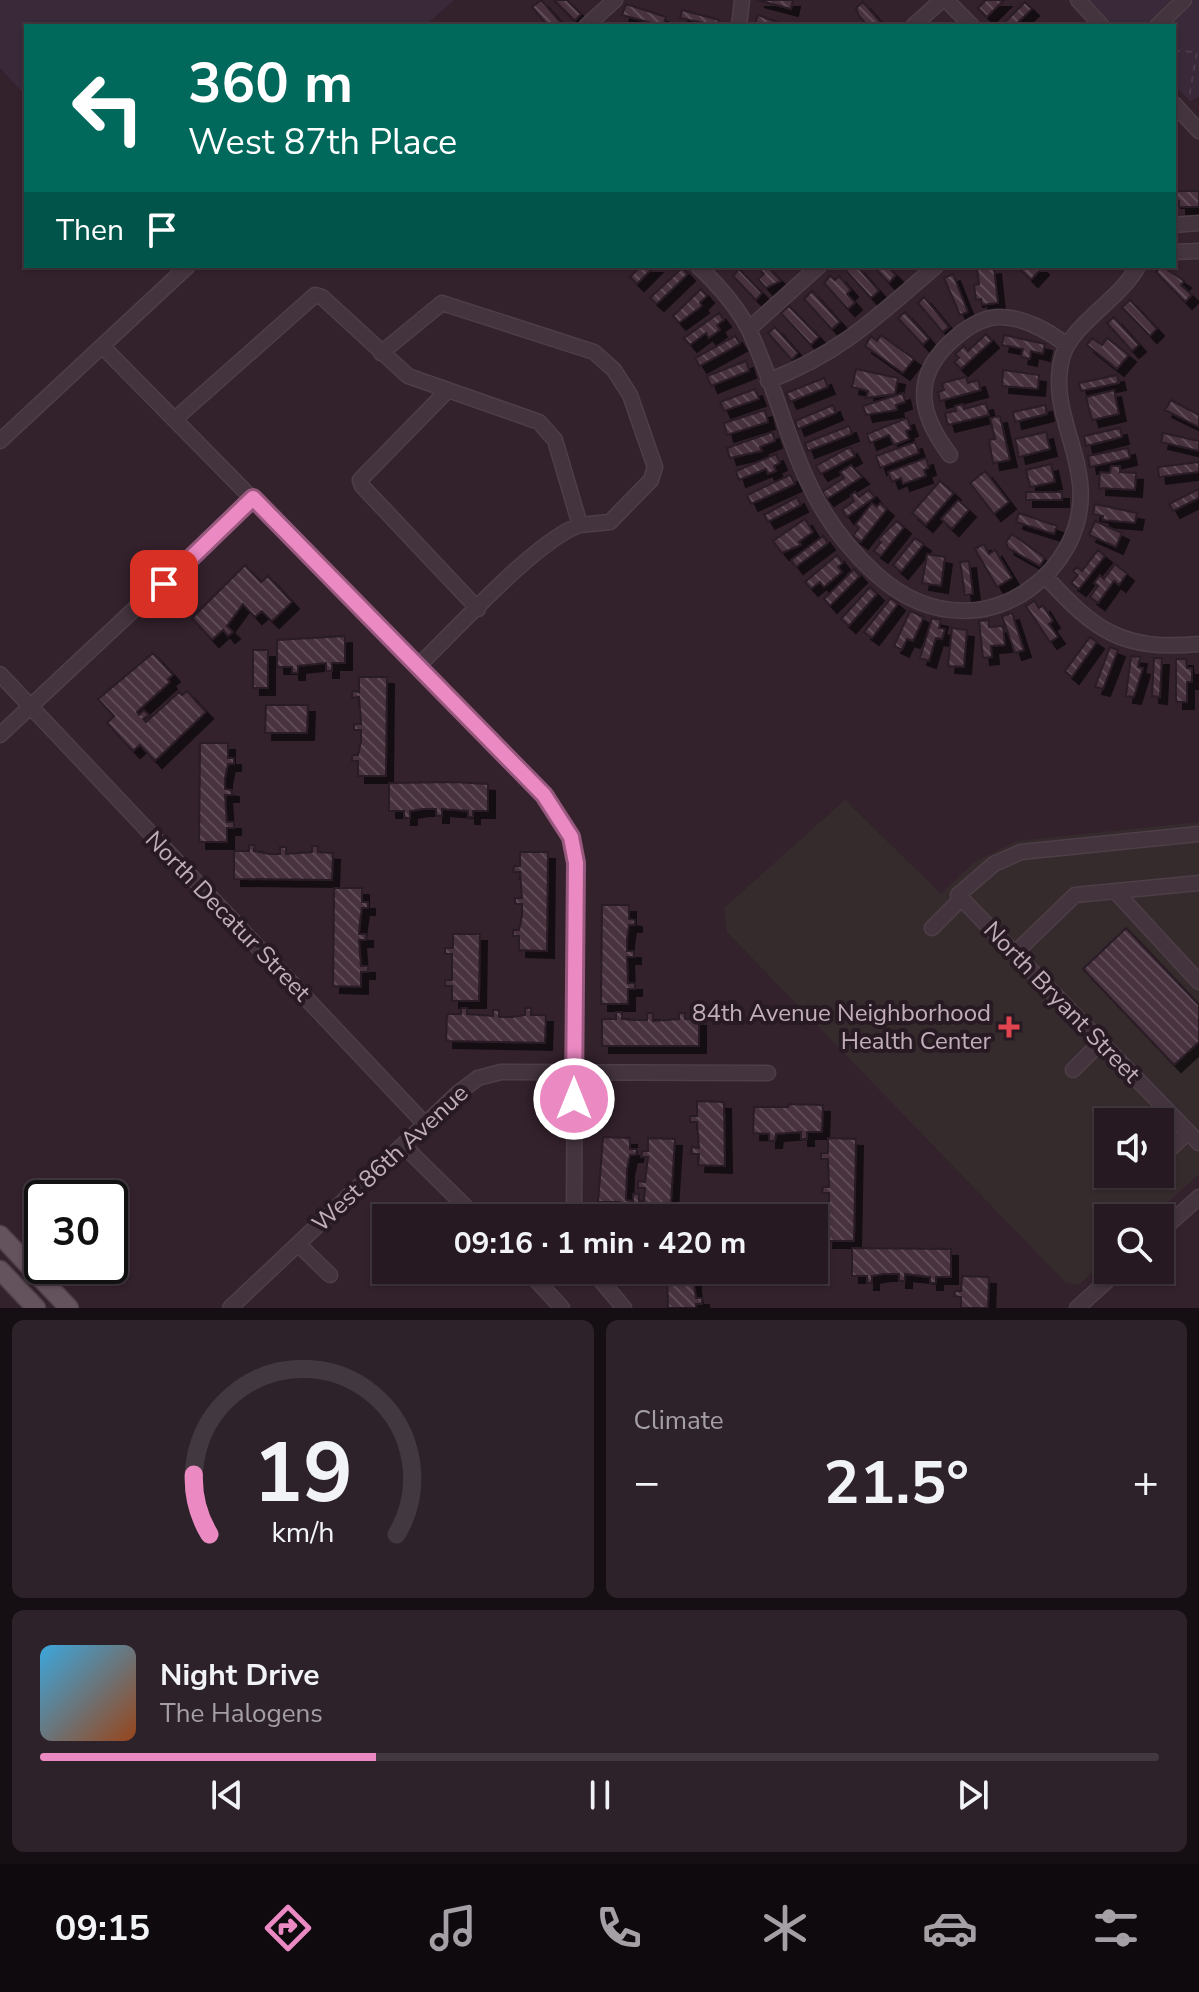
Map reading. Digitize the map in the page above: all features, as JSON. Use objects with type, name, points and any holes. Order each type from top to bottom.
[{"type":"main road","points":[[0,1235],[69,1308]]},
{"type":"main road","points":[[0,1270],[36,1308]]},
{"type":"street","points":[[588,24],[615,0]]},
{"type":"street","points":[[739,24],[742,0]]},
{"type":"street","points":[[915,24],[944,0],[970,24]]},
{"type":"street","points":[[1078,0],[1100,24]]},
{"type":"street","points":[[1159,24],[1184,0]]},
{"type":"street","points":[[1176,106],[1199,131]]},
{"type":"street","points":[[1176,225],[1199,223]]},
{"type":"street","points":[[1176,252],[1199,251]]},
{"type":"street","points":[[0,441],[186,268]]},
{"type":"street","points":[[700,268],[749,329],[817,506],[851,549],[887,584],[922,604],[969,610],[1009,601],[1045,576],[1076,530],[1082,495],[1060,381],[1061,359],[1067,345],[1108,305],[1136,268]]},
{"type":"street","points":[[749,329],[817,268]]},
{"type":"street","points":[[768,381],[807,366],[849,342],[934,268]]},
{"type":"street","points":[[175,419],[315,295],[322,297],[408,376],[539,422],[547,428],[555,440],[580,525]]},
{"type":"street","points":[[381,353],[442,303],[594,352],[630,395],[655,467],[651,480],[610,522],[566,529],[540,549],[417,667]]},
{"type":"street","points":[[950,455],[931,428],[923,396],[934,361],[949,343],[975,323],[1004,317],[1029,323],[1067,345]]},
{"type":"street","points":[[102,346],[544,795],[571,837],[576,863],[574,1204]]},
{"type":"street","points":[[448,390],[360,480],[362,486],[478,609]]},
{"type":"street","points":[[0,735],[253,498]]},
{"type":"street","points":[[1045,576],[1086,619],[1105,632],[1143,645],[1199,644]]},
{"type":"street","name":"North Decatur Street","points":[[0,674],[425,1124]]},
{"type":"street","points":[[932,928],[994,864],[1021,852],[1199,834]]},
{"type":"street","points":[[1015,953],[1075,895],[1199,883]]},
{"type":"street","points":[[1115,891],[1199,982]]},
{"type":"street","name":"North Bryant Street","points":[[960,896],[1199,1143]]},
{"type":"street","points":[[1073,1070],[1101,1042]]},
{"type":"street","name":"West 86th Avenue","points":[[230,1308],[471,1082],[492,1073],[768,1073]]},
{"type":"street","points":[[1174,1145],[1188,1132]]},
{"type":"street","points":[[403,1145],[463,1204]]},
{"type":"street","points":[[1174,1219],[1199,1197]]},
{"type":"street","points":[[298,1244],[330,1275]]},
{"type":"street","points":[[540,1284],[562,1308]]},
{"type":"street","points":[[604,1284],[624,1308]]},
{"type":"street","points":[[1077,1308],[1104,1284]]},
{"type":"path","points":[[1176,51],[1197,52],[1191,71],[1188,119]]},
{"type":"shaded area","points":[[0,0],[454,0],[427,24],[24,24],[24,94],[0,68]]},
{"type":"shaded area","points":[[1088,0],[1199,0],[1199,97],[1190,101],[1176,87],[1176,24],[1112,24]]},
{"type":"shaded area","name":"84th Avenue Neighborhood Health Center","points":[[845,800],[941,894],[973,863],[1016,841],[1199,822],[1199,1174],[1166,1204],[1094,1204],[1094,1271],[1079,1285],[1066,1283],[727,932],[724,908]]},
{"type":"building","points":[[541,0],[562,24],[546,24],[532,7]]},
{"type":"building","points":[[554,0],[567,0],[581,14],[575,21]]},
{"type":"building","points":[[757,0],[793,0],[791,9]]},
{"type":"building","points":[[986,0],[1004,0],[987,17],[978,8]]},
{"type":"building","points":[[863,2],[882,24],[866,24],[856,8]]},
{"type":"building","points":[[1025,2],[1032,9],[1016,24],[1003,24]]},
{"type":"building","points":[[626,4],[666,17],[664,24],[656,24],[622,15]]},
{"type":"building","points":[[682,10],[719,20],[718,24],[708,24],[680,18]]},
{"type":"building","points":[[758,15],[783,24],[755,24]]},
{"type":"building","points":[[1176,191],[1199,191],[1199,207],[1179,207],[1179,201],[1176,201]]},
{"type":"building","points":[[639,268],[653,268],[637,284],[630,277]]},
{"type":"building","points":[[682,268],[688,274],[657,304],[650,298]]},
{"type":"building","points":[[758,268],[769,268],[781,281],[766,288],[758,279],[764,274]]},
{"type":"building","points":[[844,268],[859,268],[879,291],[871,298]]},
{"type":"building","points":[[875,268],[889,268],[896,275],[889,283]]},
{"type":"building","points":[[994,268],[998,303],[982,305],[981,299],[976,300],[974,285],[979,284],[977,269]]},
{"type":"building","points":[[1019,268],[1042,268],[1031,280]]},
{"type":"building","points":[[1165,268],[1184,281],[1181,285],[1192,295],[1185,302],[1156,272]]},
{"type":"building","points":[[739,269],[762,293],[756,300],[733,276]]},
{"type":"building","points":[[953,274],[968,312],[960,315],[944,278]]},
{"type":"building","points":[[830,276],[835,280],[839,276],[851,290],[847,294],[855,303],[848,309],[824,283]]},
{"type":"building","points":[[701,289],[707,296],[700,303],[702,306],[679,323],[673,316]]},
{"type":"building","points":[[812,291],[840,322],[832,329],[804,299]]},
{"type":"building","points":[[924,297],[949,327],[943,332],[918,303]]},
{"type":"building","points":[[1130,300],[1157,329],[1150,336],[1122,307]]},
{"type":"building","points":[[789,306],[819,337],[811,345],[781,313]]},
{"type":"building","points":[[905,312],[929,339],[923,345],[898,318]]},
{"type":"building","points":[[719,313],[724,320],[717,325],[720,330],[709,338],[706,333],[690,345],[684,338]]},
{"type":"building","points":[[1114,317],[1139,345],[1132,351],[1107,323]]},
{"type":"building","points":[[775,327],[798,353],[792,360],[768,333]]},
{"type":"building","points":[[986,334],[992,341],[961,369],[954,362],[959,358],[955,354],[964,346],[968,351]]},
{"type":"building","points":[[881,335],[914,359],[903,373],[865,346],[871,336],[877,341]]},
{"type":"building","points":[[1004,335],[1045,344],[1043,354],[1031,351],[1030,359],[1021,357],[1023,349],[1002,345]]},
{"type":"building","points":[[735,336],[740,344],[700,366],[695,358]]},
{"type":"building","points":[[1092,338],[1102,345],[1107,338],[1129,355],[1117,369],[1087,345]]},
{"type":"building","points":[[746,361],[749,371],[711,386],[707,376]]},
{"type":"building","points":[[856,369],[898,378],[895,394],[866,398],[868,391],[852,387]]},
{"type":"building","points":[[1003,370],[1039,375],[1038,389],[1002,386]]},
{"type":"building","points":[[1117,375],[1119,383],[1081,391],[1079,383]]},
{"type":"building","points":[[966,377],[968,383],[978,380],[981,390],[940,401],[938,392],[944,390],[942,383]]},
{"type":"building","points":[[824,378],[828,387],[790,402],[786,393]]},
{"type":"building","points":[[755,389],[759,399],[724,411],[720,402]]},
{"type":"building","points":[[1114,390],[1119,414],[1092,420],[1086,397]]},
{"type":"building","points":[[903,393],[905,402],[896,405],[897,410],[866,415],[863,406]]},
{"type":"building","points":[[1171,400],[1199,415],[1199,427],[1165,410]]},
{"type":"building","points":[[986,403],[989,415],[948,425],[945,413],[956,411],[955,406],[963,404],[964,409]]},
{"type":"building","points":[[833,405],[836,413],[798,429],[795,421]]},
{"type":"building","points":[[1045,405],[1047,414],[1015,422],[1013,412]]},
{"type":"building","points":[[765,410],[768,422],[727,435],[724,423]]},
{"type":"building","points":[[1000,416],[1010,460],[993,463],[989,440],[995,439],[990,418]]},
{"type":"building","points":[[907,418],[911,429],[906,431],[909,439],[894,445],[889,435],[870,443],[867,434]]},
{"type":"building","points":[[849,426],[852,434],[808,451],[805,443]]},
{"type":"building","points":[[1120,428],[1122,437],[1086,446],[1084,436]]},
{"type":"building","points":[[772,432],[775,441],[760,447],[762,451],[730,458],[727,448]]},
{"type":"building","points":[[1046,432],[1050,449],[1019,457],[1015,439]]},
{"type":"building","points":[[1163,433],[1199,441],[1199,451],[1161,442]]},
{"type":"building","points":[[915,442],[919,453],[880,468],[876,456]]},
{"type":"building","points":[[850,447],[855,456],[821,474],[816,466]]},
{"type":"building","points":[[1128,448],[1130,458],[1090,467],[1088,456]]},
{"type":"building","points":[[776,454],[780,463],[774,466],[776,471],[768,474],[766,469],[739,480],[736,471]]},
{"type":"building","points":[[926,458],[929,468],[924,470],[926,476],[903,484],[901,478],[892,482],[888,472]]},
{"type":"building","points":[[1199,462],[1199,472],[1159,477],[1158,467]]},
{"type":"building","points":[[1051,464],[1055,482],[1030,487],[1026,470]]},
{"type":"building","points":[[851,465],[862,477],[827,499],[822,492],[844,478],[840,472]]},
{"type":"building","points":[[1111,466],[1120,466],[1120,472],[1136,473],[1135,490],[1099,488],[1100,472],[1110,473]]},
{"type":"building","points":[[985,471],[1009,502],[994,514],[970,483]]},
{"type":"building","points":[[790,475],[795,484],[751,504],[747,495]]},
{"type":"building","points":[[940,481],[954,493],[926,525],[912,513]]},
{"type":"building","points":[[1199,489],[1199,498],[1173,511],[1169,504]]},
{"type":"building","points":[[869,490],[875,497],[847,517],[842,510],[854,501],[851,495],[855,492],[859,497]]},
{"type":"building","points":[[1026,492],[1062,492],[1062,500],[1026,500]]},
{"type":"building","points":[[797,497],[801,505],[768,522],[764,515]]},
{"type":"building","points":[[958,500],[969,510],[952,529],[941,519]]},
{"type":"building","points":[[872,503],[877,507],[880,503],[887,509],[861,542],[853,536],[859,528],[855,525]]},
{"type":"building","points":[[1095,504],[1137,513],[1135,523],[1102,520],[1103,516],[1093,514]]},
{"type":"building","points":[[1019,513],[1057,526],[1054,534],[1016,522]]},
{"type":"building","points":[[805,519],[813,532],[799,542],[801,545],[782,553],[773,541]]},
{"type":"building","points":[[897,521],[904,527],[881,556],[874,551],[881,542],[877,540]]},
{"type":"building","points":[[1095,521],[1122,533],[1116,547],[1089,535]]},
{"type":"building","points":[[1012,534],[1045,558],[1040,566],[1008,548],[1006,542]]},
{"type":"building","points":[[823,536],[828,543],[796,567],[791,560]]},
{"type":"building","points":[[915,538],[924,544],[901,572],[893,565]]},
{"type":"building","points":[[984,544],[989,554],[995,550],[1012,578],[997,587],[975,549]]},
{"type":"building","points":[[1098,550],[1105,556],[1079,589],[1071,583],[1078,575],[1073,571],[1077,567],[1082,571]]},
{"type":"building","points":[[927,554],[945,557],[941,586],[922,583]]},
{"type":"building","points":[[837,555],[843,563],[838,567],[842,572],[824,587],[820,582],[811,589],[805,582]]},
{"type":"building","points":[[969,561],[973,594],[965,595],[960,562]]},
{"type":"building","points":[[1115,564],[1127,574],[1119,585],[1114,581],[1098,603],[1090,597],[1098,586],[1094,583],[1100,575],[1104,579]]},
{"type":"building","points":[[245,565],[261,582],[268,576],[292,602],[272,621],[262,611],[255,617],[243,604],[227,626],[233,632],[228,636],[223,630],[212,640],[192,618]]},
{"type":"building","points":[[854,569],[860,576],[830,606],[824,599]]},
{"type":"building","points":[[870,587],[877,594],[849,626],[841,619]]},
{"type":"building","points":[[891,598],[898,604],[872,638],[864,632]]},
{"type":"building","points":[[1034,601],[1039,608],[1043,605],[1053,621],[1049,624],[1058,637],[1050,642],[1026,606]]},
{"type":"building","points":[[910,611],[924,617],[913,641],[907,639],[902,650],[894,646]]},
{"type":"building","points":[[1012,613],[1024,650],[1015,653],[1002,616]]},
{"type":"building","points":[[932,618],[941,620],[939,628],[945,629],[942,639],[936,638],[929,661],[920,658]]},
{"type":"building","points":[[989,620],[989,627],[1003,626],[1005,645],[991,646],[992,657],[983,658],[979,621]]},
{"type":"building","points":[[952,628],[967,630],[964,667],[948,666]]},
{"type":"building","points":[[345,636],[345,663],[332,663],[332,671],[326,671],[326,663],[298,666],[298,673],[292,673],[292,667],[277,667],[277,640]]},
{"type":"building","points":[[1090,637],[1097,642],[1072,677],[1065,671]]},
{"type":"building","points":[[1110,647],[1118,650],[1103,689],[1095,687]]},
{"type":"building","points":[[253,650],[268,650],[268,688],[253,688]]},
{"type":"building","points":[[153,653],[173,675],[168,679],[170,682],[137,712],[139,715],[144,710],[149,715],[143,719],[146,722],[179,692],[182,695],[187,691],[206,712],[155,761],[140,745],[133,751],[107,723],[114,716],[98,699]]},
{"type":"building","points":[[1131,656],[1140,657],[1138,667],[1143,668],[1134,697],[1126,696]]},
{"type":"building","points":[[1154,658],[1162,658],[1160,697],[1152,696]]},
{"type":"building","points":[[1176,659],[1186,659],[1187,668],[1192,668],[1192,682],[1187,682],[1187,702],[1176,702]]},
{"type":"building","points":[[359,677],[387,677],[386,776],[358,776],[358,761],[352,761],[352,755],[358,755],[361,741],[361,730],[354,730],[354,724],[361,724],[359,697],[352,698],[352,691],[359,692]]},
{"type":"building","points":[[266,705],[308,705],[307,733],[265,733]]},
{"type":"building","points":[[200,743],[228,743],[228,758],[234,758],[234,764],[228,764],[225,778],[225,789],[232,790],[232,795],[225,795],[227,822],[234,822],[234,828],[227,828],[227,842],[199,842]]},
{"type":"building","points":[[389,783],[488,784],[488,811],[473,811],[473,817],[468,817],[468,811],[442,809],[442,816],[436,816],[436,809],[423,809],[410,811],[410,818],[404,818],[404,811],[389,811]]},
{"type":"building","points":[[249,845],[255,845],[254,851],[269,854],[280,854],[280,847],[286,847],[286,854],[312,852],[312,846],[318,846],[318,852],[333,853],[332,880],[234,879],[234,851],[249,851]]},
{"type":"building","points":[[520,852],[548,852],[547,951],[519,950],[519,936],[513,936],[513,930],[519,930],[522,916],[522,904],[515,904],[515,898],[522,898],[520,872],[513,872],[514,866],[520,866]]},
{"type":"building","points":[[334,888],[362,888],[362,902],[368,902],[368,908],[362,908],[359,934],[366,934],[366,940],[359,940],[361,966],[368,966],[368,972],[361,972],[361,987],[333,986]]},
{"type":"building","points":[[602,905],[629,905],[629,919],[635,920],[635,925],[629,925],[627,939],[627,951],[634,951],[634,957],[627,957],[628,983],[635,983],[635,989],[628,989],[628,1004],[601,1004]]},
{"type":"building","points":[[1126,928],[1199,1005],[1199,1042],[1174,1065],[1083,969]]},
{"type":"building","points":[[453,934],[480,934],[479,1001],[452,1001],[452,986],[445,986],[445,980],[452,980],[452,954],[445,954],[445,948],[453,948]]},
{"type":"building","points":[[461,1008],[467,1008],[467,1014],[493,1016],[493,1010],[499,1010],[499,1017],[512,1017],[525,1015],[525,1008],[531,1008],[531,1015],[546,1015],[545,1043],[446,1041],[447,1014],[461,1014]]},
{"type":"building","points":[[616,1012],[622,1012],[622,1019],[634,1020],[647,1020],[647,1013],[653,1013],[653,1021],[679,1019],[679,1013],[685,1013],[685,1019],[699,1019],[699,1046],[602,1046],[602,1019],[616,1019]]},
{"type":"building","points":[[697,1101],[724,1102],[725,1166],[698,1165],[699,1154],[691,1154],[692,1147],[699,1148],[697,1122],[690,1122],[690,1116],[697,1116]]},
{"type":"building","points":[[789,1104],[823,1105],[822,1132],[807,1132],[807,1139],[801,1139],[801,1132],[776,1134],[775,1141],[769,1141],[769,1134],[753,1133],[754,1107],[788,1107]]},
{"type":"building","points":[[603,1137],[630,1138],[630,1149],[637,1149],[636,1155],[630,1155],[627,1169],[626,1200],[633,1201],[633,1194],[639,1194],[639,1201],[644,1201],[645,1188],[638,1188],[638,1181],[645,1182],[648,1157],[641,1157],[642,1151],[648,1151],[648,1138],[675,1139],[671,1203],[598,1202]]},
{"type":"building","points":[[828,1138],[856,1139],[854,1241],[828,1241],[829,1193],[822,1193],[823,1187],[829,1187],[828,1159],[821,1159],[821,1153],[828,1153]]},
{"type":"building","points":[[852,1248],[951,1249],[951,1277],[936,1277],[936,1283],[930,1283],[930,1277],[905,1274],[905,1281],[899,1281],[899,1274],[884,1274],[872,1276],[872,1283],[867,1283],[867,1276],[852,1276]]},
{"type":"building","points":[[962,1276],[989,1277],[988,1308],[961,1308],[961,1297],[954,1296],[955,1291],[961,1291]]},
{"type":"building","points":[[667,1284],[694,1284],[696,1298],[702,1298],[702,1304],[696,1304],[696,1308],[668,1308]]},
{"type":"place","name":"84th Avenue Neighborhood Health Center","points":[[1009,1027]]},
{"type":"route","points":[[164,584],[253,498],[544,795],[561,817],[571,837],[576,863],[574,1099]]}]
